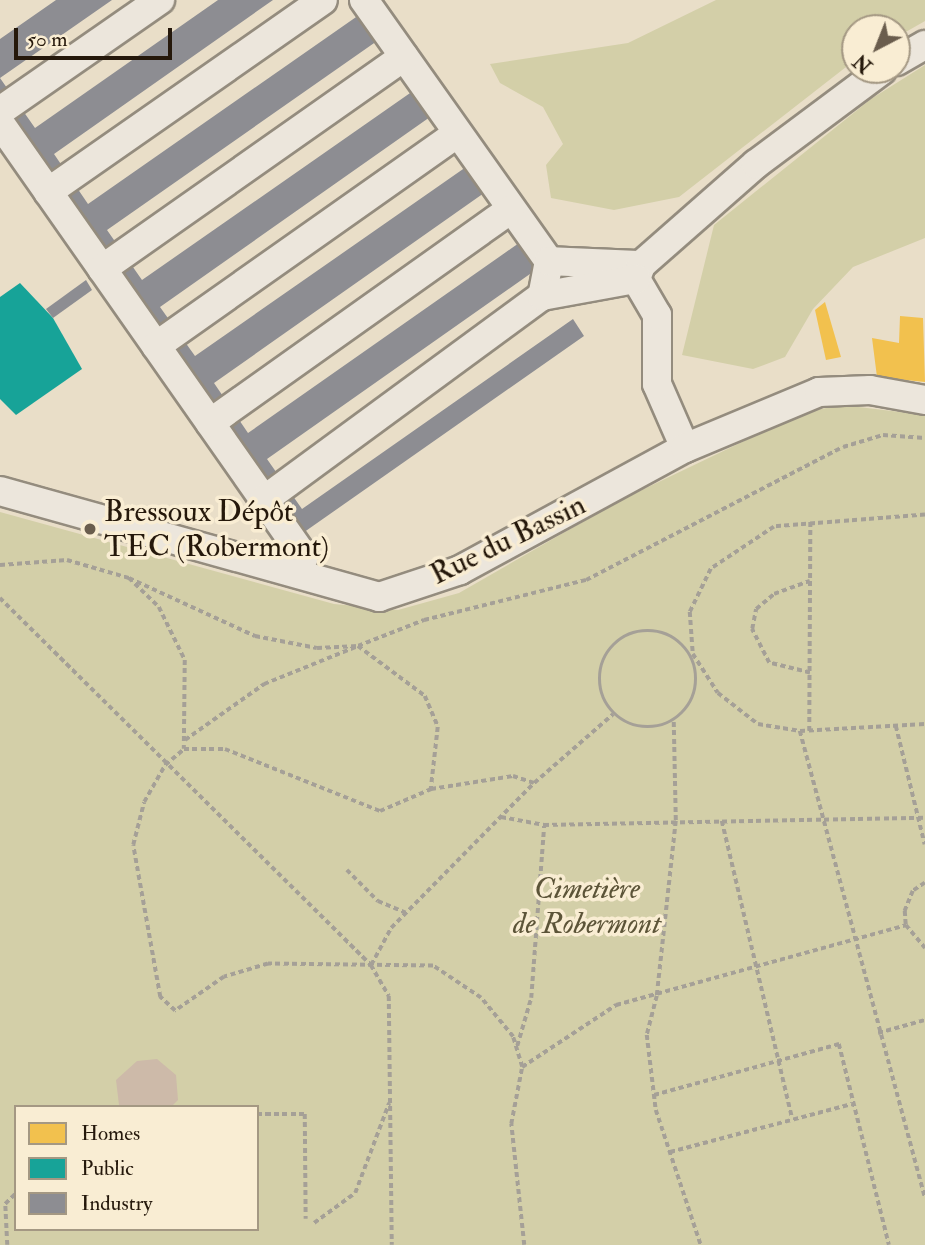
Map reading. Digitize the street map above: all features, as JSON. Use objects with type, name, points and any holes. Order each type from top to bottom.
[{"type":"street","points":[[0,111],[160,0]]},
{"type":"street","points":[[48,192],[323,0]]},
{"type":"street","points":[[364,0],[510,210],[549,261],[638,272]]},
{"type":"street","points":[[102,269],[404,57]]},
{"type":"street","points":[[264,500],[542,296],[638,272],[756,164],[863,84]]},
{"type":"street","points":[[0,123],[304,557]]},
{"type":"street","points":[[156,346],[457,134]]},
{"type":"street","points":[[210,423],[510,210]]},
{"type":"street","points":[[542,296],[549,261]]},
{"type":"street","points":[[638,272],[657,316],[657,384],[685,448]]},
{"type":"street","name":"Rue du Bassin","points":[[0,491],[379,597],[460,570],[685,448],[819,392],[870,390],[925,400]]},
{"type":"path","points":[[185,740],[264,684],[424,620],[586,580],[844,447],[883,435],[925,438]]},
{"type":"path","points":[[925,515],[810,521],[774,527],[711,569],[690,612],[693,654],[696,695],[674,722],[643,729],[613,715],[598,683],[609,647],[635,629],[663,630],[693,654],[718,693],[758,724],[800,731],[925,724]]},
{"type":"path","points":[[810,521],[810,731]]},
{"type":"path","points":[[0,565],[67,559],[129,578],[255,636],[317,648],[358,646],[425,696],[438,727],[431,789]]},
{"type":"path","points":[[129,578],[159,607],[185,660],[184,749]]},
{"type":"path","points":[[810,581],[774,594],[756,609],[752,629],[769,663],[810,673]]},
{"type":"path","points":[[0,598],[370,965],[389,996],[392,1245]]},
{"type":"path","points":[[370,965],[407,913],[500,817],[534,783],[613,715]]},
{"type":"path","points":[[674,722],[676,821],[657,996],[647,1035],[654,1095],[701,1245]]},
{"type":"path","points":[[896,726],[925,845]]},
{"type":"path","points":[[800,731],[851,941],[925,1198]]},
{"type":"path","points":[[524,1245],[511,1124],[522,1067],[516,1048],[481,998],[433,966],[268,964],[224,977],[175,1011],[160,997],[133,845],[144,802],[166,765],[184,749],[225,749],[380,811],[431,789],[513,776],[534,783]]},
{"type":"path","points":[[500,817],[544,825],[925,818]]},
{"type":"path","points":[[722,821],[760,966],[792,1118]]},
{"type":"path","points":[[516,1048],[531,998],[544,825]]},
{"type":"path","points":[[347,870],[378,901],[407,913]]},
{"type":"path","points":[[906,925],[913,891],[925,883]]},
{"type":"path","points":[[522,1067],[595,1014],[906,925]]},
{"type":"path","points":[[906,925],[925,948]]},
{"type":"path","points":[[878,1033],[925,1020]]},
{"type":"path","points":[[654,1095],[780,1058],[839,1044],[889,1245]]},
{"type":"path","points":[[314,1223],[355,1193],[390,1101]]},
{"type":"path","points":[[670,1152],[852,1104]]},
{"type":"path","points":[[259,1114],[306,1114],[306,1219]]},
{"type":"path","points":[[918,1169],[925,1167]]},
{"type":"path","points":[[918,1169],[925,1174]]},
{"type":"path","points":[[7,1245],[5,1204],[14,1195]]},
{"type":"green space","points":[[716,0],[925,0],[925,21],[911,29],[911,14],[841,14],[841,71],[679,197],[614,210],[551,198],[546,165],[563,144],[543,107],[500,83],[490,64],[628,43]]},
{"type":"green space","points":[[925,65],[925,238],[853,267],[813,309],[785,357],[753,369],[682,355],[714,225],[871,99],[895,84],[911,84],[911,74]]},
{"type":"green space","name":"Cimetière de Robermont","points":[[842,405],[925,415],[925,1245],[0,1245],[0,512],[334,604],[398,610],[459,593],[619,501],[805,412]]},
{"type":"building: Homes","points":[[825,302],[841,357],[826,360],[815,310]]},
{"type":"building: Homes","points":[[900,316],[923,318],[925,382],[877,377],[872,338],[899,343]]},
{"type":"building: Public","points":[[20,283],[53,318],[82,369],[16,415],[0,399],[0,297]]},
{"type":"building: Industry","points":[[56,0],[112,0],[0,78],[0,39]]},
{"type":"building: Industry","points":[[218,0],[273,0],[54,154],[88,204],[359,15],[377,41],[107,230],[142,280],[413,91],[430,117],[160,307],[195,356],[466,167],[484,193],[214,383],[248,433],[519,243],[537,269],[267,459],[302,509],[573,319],[584,336],[300,535],[0,107],[0,78],[35,128]]},
{"type":"building: Industry","points":[[86,280],[92,290],[53,318],[46,309]]},
{"type":"building: Other","points":[[157,1059],[176,1075],[178,1100],[173,1105],[119,1105],[116,1080],[137,1061]]},
{"type":"place","name":"Bressoux Dépôt TEC (Robermont)","points":[[90,529]]}]
